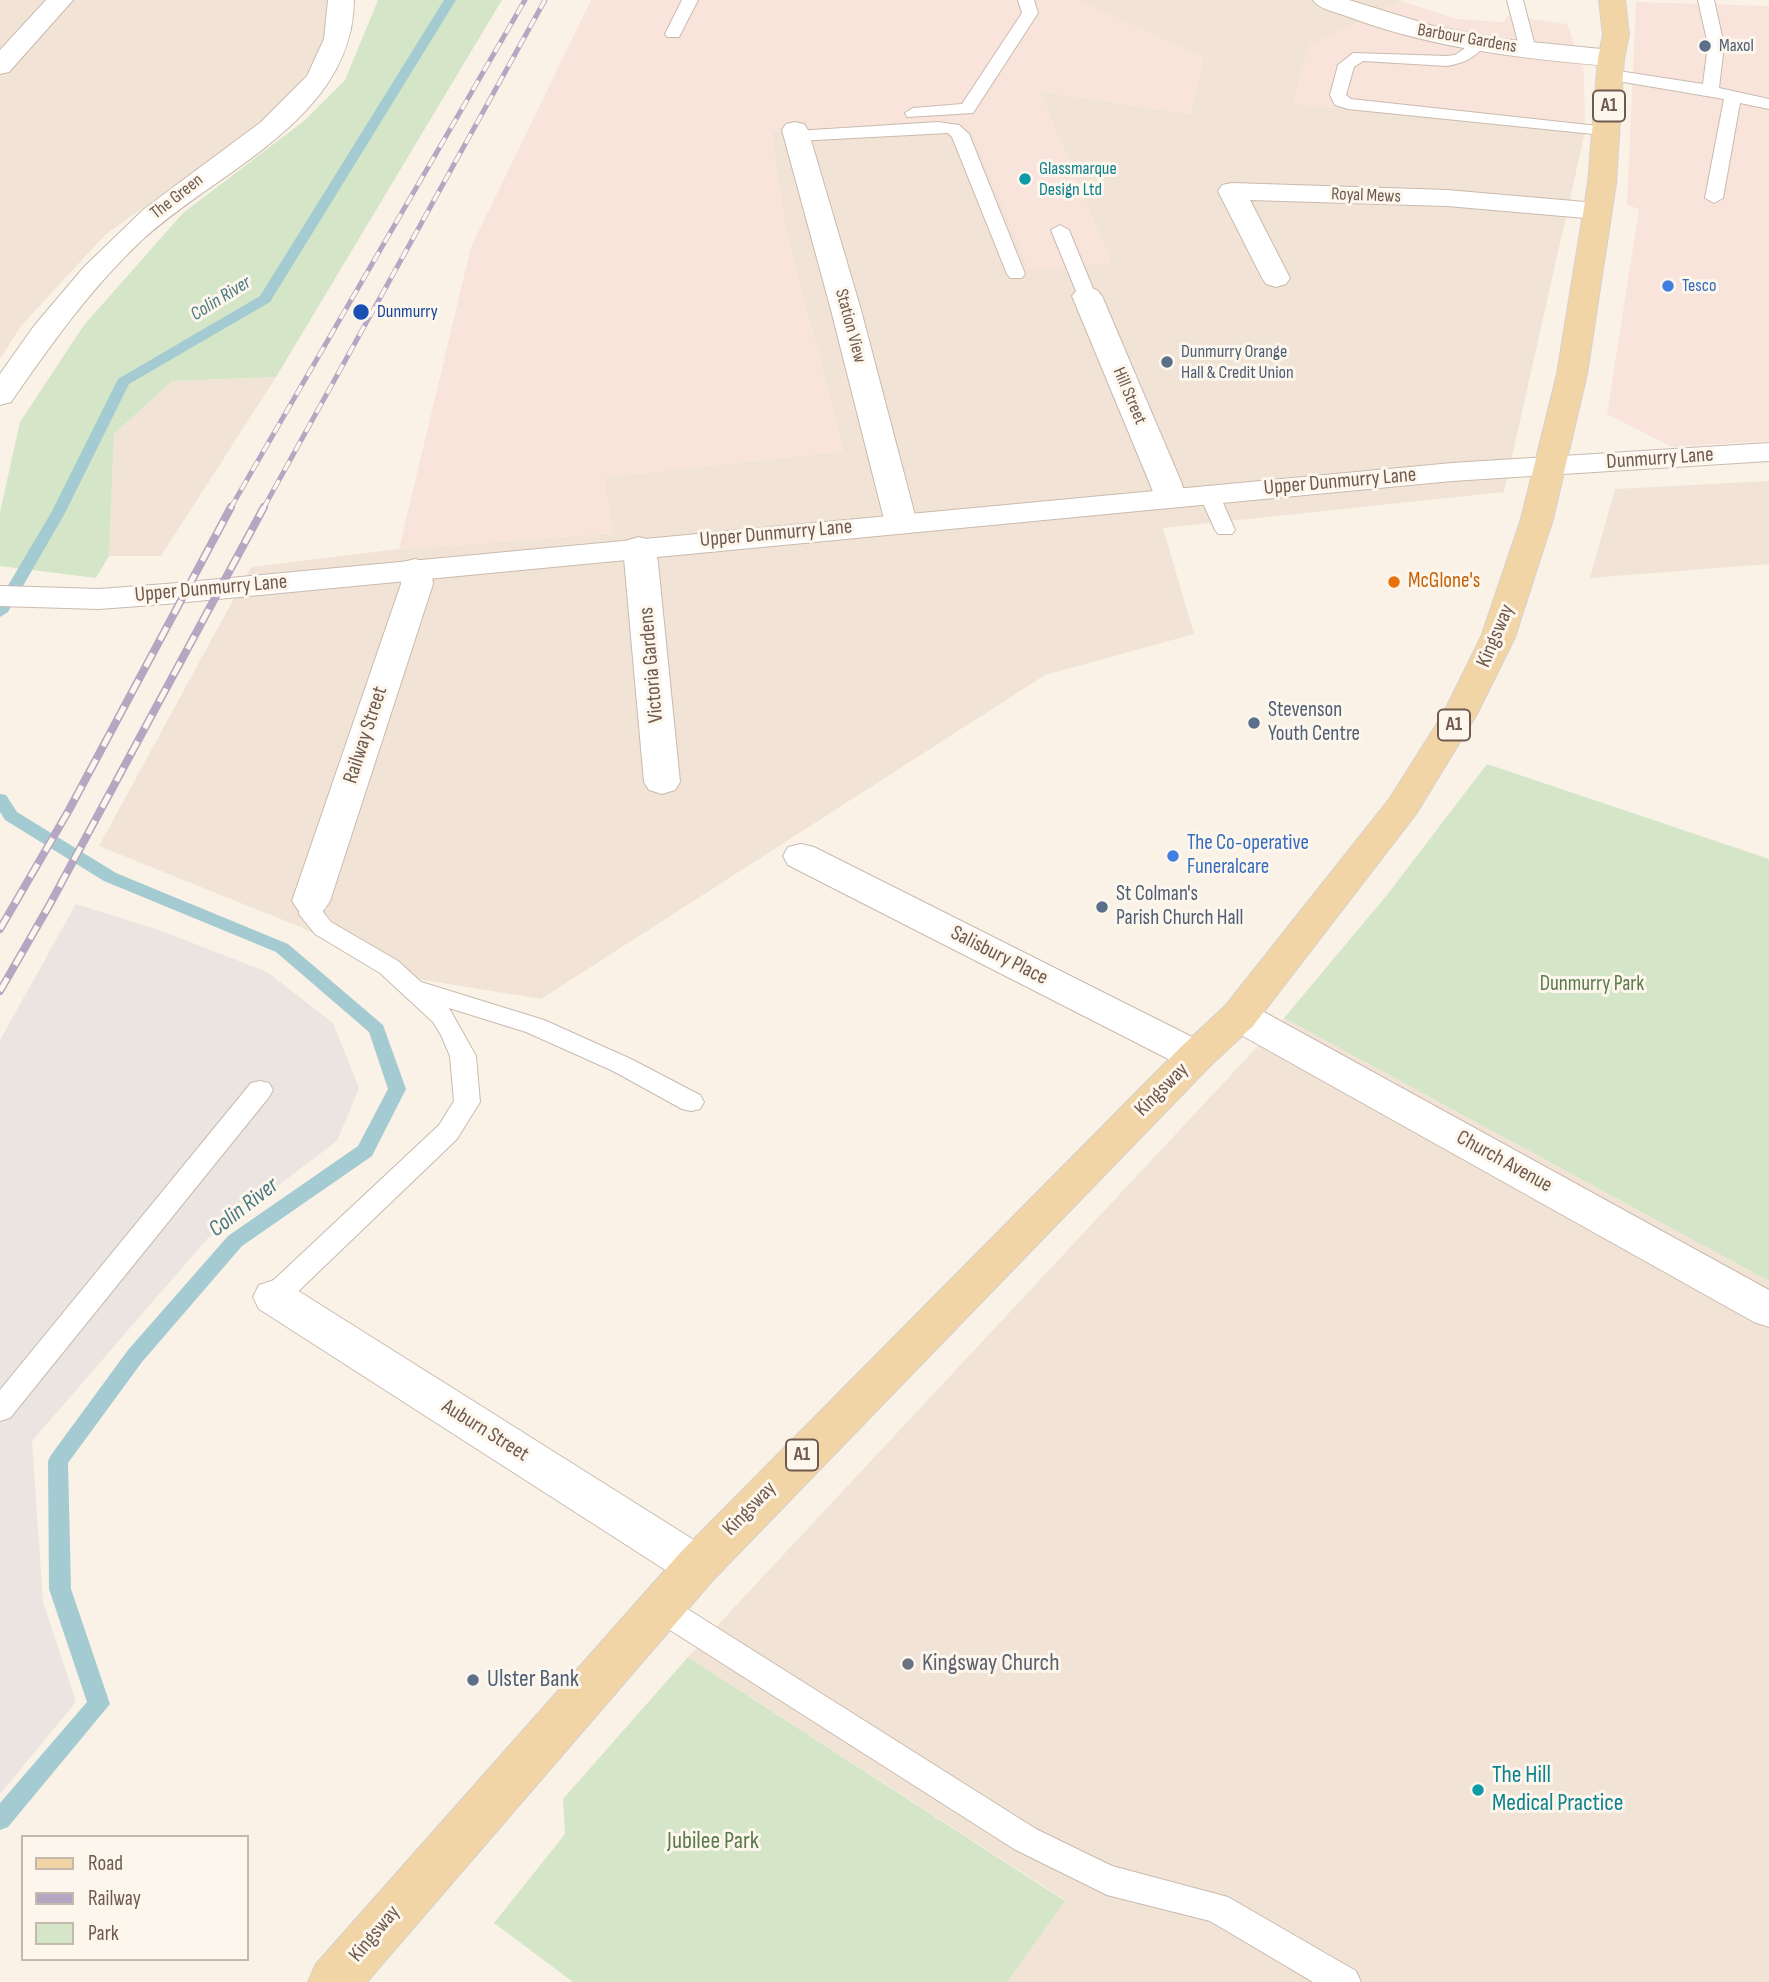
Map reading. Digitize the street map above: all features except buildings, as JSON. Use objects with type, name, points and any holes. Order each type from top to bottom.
[{"type":"main road","name":"Kingsway","points":[[334,1982],[697,1566],[1196,1056],[1239,1016],[1403,806],[1461,714],[1499,637],[1552,466],[1572,374],[1597,211],[1616,35],[1612,0]]},
{"type":"street","points":[[0,66],[60,0]]},
{"type":"street","name":"The Green","points":[[0,396],[35,344],[129,237],[161,207],[287,114],[315,82],[333,53],[341,23],[341,0]]},
{"type":"street","name":"Barbour Gardens","points":[[1326,0],[1406,28],[1478,44],[1528,50],[1611,67]]},
{"type":"street","name":"Station View","points":[[795,133],[846,310],[901,523]]},
{"type":"street","name":"Royal Mews","points":[[1276,278],[1233,191],[1447,198],[1597,211]]},
{"type":"street","name":"Hill Street","points":[[1087,296],[1166,484],[1168,498]]},
{"type":"street","name":"Dunmurry Lane","points":[[1552,466],[1769,452]]},
{"type":"street","name":"Upper Dunmurry Lane","points":[[0,596],[63,599],[204,591],[1209,494],[1552,466]]},
{"type":"street","name":"Victoria Gardens","points":[[639,547],[662,782]]},
{"type":"street","name":"Railway Street","points":[[311,901],[417,584],[415,569]]},
{"type":"street","name":"Salisbury Place","points":[[802,856],[1196,1056]]},
{"type":"street","name":"Church Avenue","points":[[1239,1016],[1769,1310]]},
{"type":"street","name":"Auburn Street","points":[[274,1297],[697,1566]]},
{"type":"lane","points":[[673,34],[690,0]]},
{"type":"lane","points":[[1016,274],[960,134],[953,129],[925,127],[795,133],[793,121],[967,109],[1030,13],[1026,0]]},
{"type":"lane","points":[[1515,0],[1528,50]]},
{"type":"lane","points":[[1706,0],[1716,45],[1710,91]]},
{"type":"lane","points":[[1478,44],[1460,58],[1447,61],[1359,56],[1346,65],[1338,95],[1341,101],[1348,104],[1606,132]]},
{"type":"lane","points":[[1611,67],[1639,77],[1769,104]]},
{"type":"lane","points":[[1714,198],[1733,96]]},
{"type":"lane","points":[[1060,230],[1087,296]]},
{"type":"lane","points":[[1209,494],[1225,530]]},
{"type":"lane","points":[[274,1297],[448,1132],[467,1102],[463,1056],[442,1016],[389,967],[323,928],[311,914],[311,901]]},
{"type":"lane","points":[[411,988],[535,1026],[622,1065],[691,1102]]},
{"type":"lane","points":[[0,1410],[260,1090]]},
{"type":"lane","points":[[659,1607],[1025,1839],[1107,1880],[1217,1908],[1344,1982]]},
{"type":"shaded area","points":[[0,0],[330,0],[323,51],[279,111],[106,234],[21,326],[0,359]]},
{"type":"shaded area","points":[[591,0],[1077,0],[1203,57],[1191,114],[1039,91],[1111,263],[1029,271],[972,132],[957,124],[893,123],[771,132],[785,226],[843,451],[604,477],[613,533],[399,549],[471,247]]},
{"type":"shaded area","points":[[1077,0],[1398,0],[1401,1],[1309,46],[1585,132],[1504,492],[1163,528],[1194,634],[1045,675],[541,999],[381,973],[303,928],[99,846],[251,567],[399,549],[612,533],[603,477],[843,451],[785,226],[771,132],[893,123],[943,122],[966,126],[1111,263],[1039,91],[1191,114],[1203,58]]},
{"type":"shaded area","points":[[1401,1],[1457,19],[1504,22],[1507,16],[1567,24],[1584,73],[1585,132],[1293,104],[1309,46]]},
{"type":"shaded area","points":[[1636,2],[1769,6],[1769,441],[1672,447],[1607,414],[1639,209],[1627,205]]},
{"type":"shaded area","points":[[276,377],[161,556],[109,556],[114,434],[172,381]]},
{"type":"shaded area","points":[[1769,481],[1769,564],[1590,578],[1615,489]]},
{"type":"shaded area","points":[[76,904],[162,931],[267,972],[333,1023],[359,1088],[337,1141],[207,1239],[32,1441],[43,1602],[76,1702],[0,1794],[0,1040]]},
{"type":"shaded area","points":[[1284,1018],[1769,1281],[1769,1982],[1007,1982],[1065,1900],[688,1657]]},
{"type":"green space","points":[[378,0],[502,0],[276,377],[172,381],[114,434],[109,556],[96,578],[0,566],[0,512],[20,422],[84,325],[183,213],[304,121],[345,80]]},
{"type":"green space","name":"Dunmurry Park","points":[[1487,764],[1769,859],[1769,1281],[1284,1018],[1387,895]]},
{"type":"green space","name":"Jubilee Park","points":[[688,1657],[1065,1901],[1007,1982],[573,1982],[494,1923],[565,1834],[563,1799]]},
{"type":"waterway","name":"Colin River","points":[[0,612],[58,513],[123,382],[265,299],[450,0]]},
{"type":"waterway","name":"Colin River","points":[[0,799],[11,816],[110,877],[282,948],[377,1029],[397,1089],[365,1151],[235,1241],[135,1356],[58,1461],[60,1589],[99,1704],[0,1820]]},
{"type":"railway","points":[[230,509],[525,0]]},
{"type":"railway","points":[[263,509],[545,0]]},
{"type":"railway","points":[[0,929],[69,810],[231,507]]},
{"type":"railway","points":[[0,991],[50,904],[264,507]]},
{"type":"place","name":"Maxol","points":[[1705,46]]},
{"type":"place","name":"Glassmarque Design Ltd","points":[[1025,179]]},
{"type":"place","name":"Tesco","points":[[1668,286]]},
{"type":"place","name":"Dunmurry","points":[[361,312]]},
{"type":"place","name":"Dunmurry Orange Hall & Credit Union","points":[[1167,362]]},
{"type":"place","name":"McGlone's","points":[[1394,582]]},
{"type":"place","name":"Stevenson Youth Centre","points":[[1254,723]]},
{"type":"place","name":"The Co-operative Funeralcare","points":[[1173,856]]},
{"type":"place","name":"St Colman's Parish Church Hall","points":[[1102,907]]},
{"type":"place","name":"Kingsway Church","points":[[908,1664]]},
{"type":"place","name":"Ulster Bank","points":[[473,1680]]},
{"type":"place","name":"The Hill Medical Practice","points":[[1478,1790]]}]
